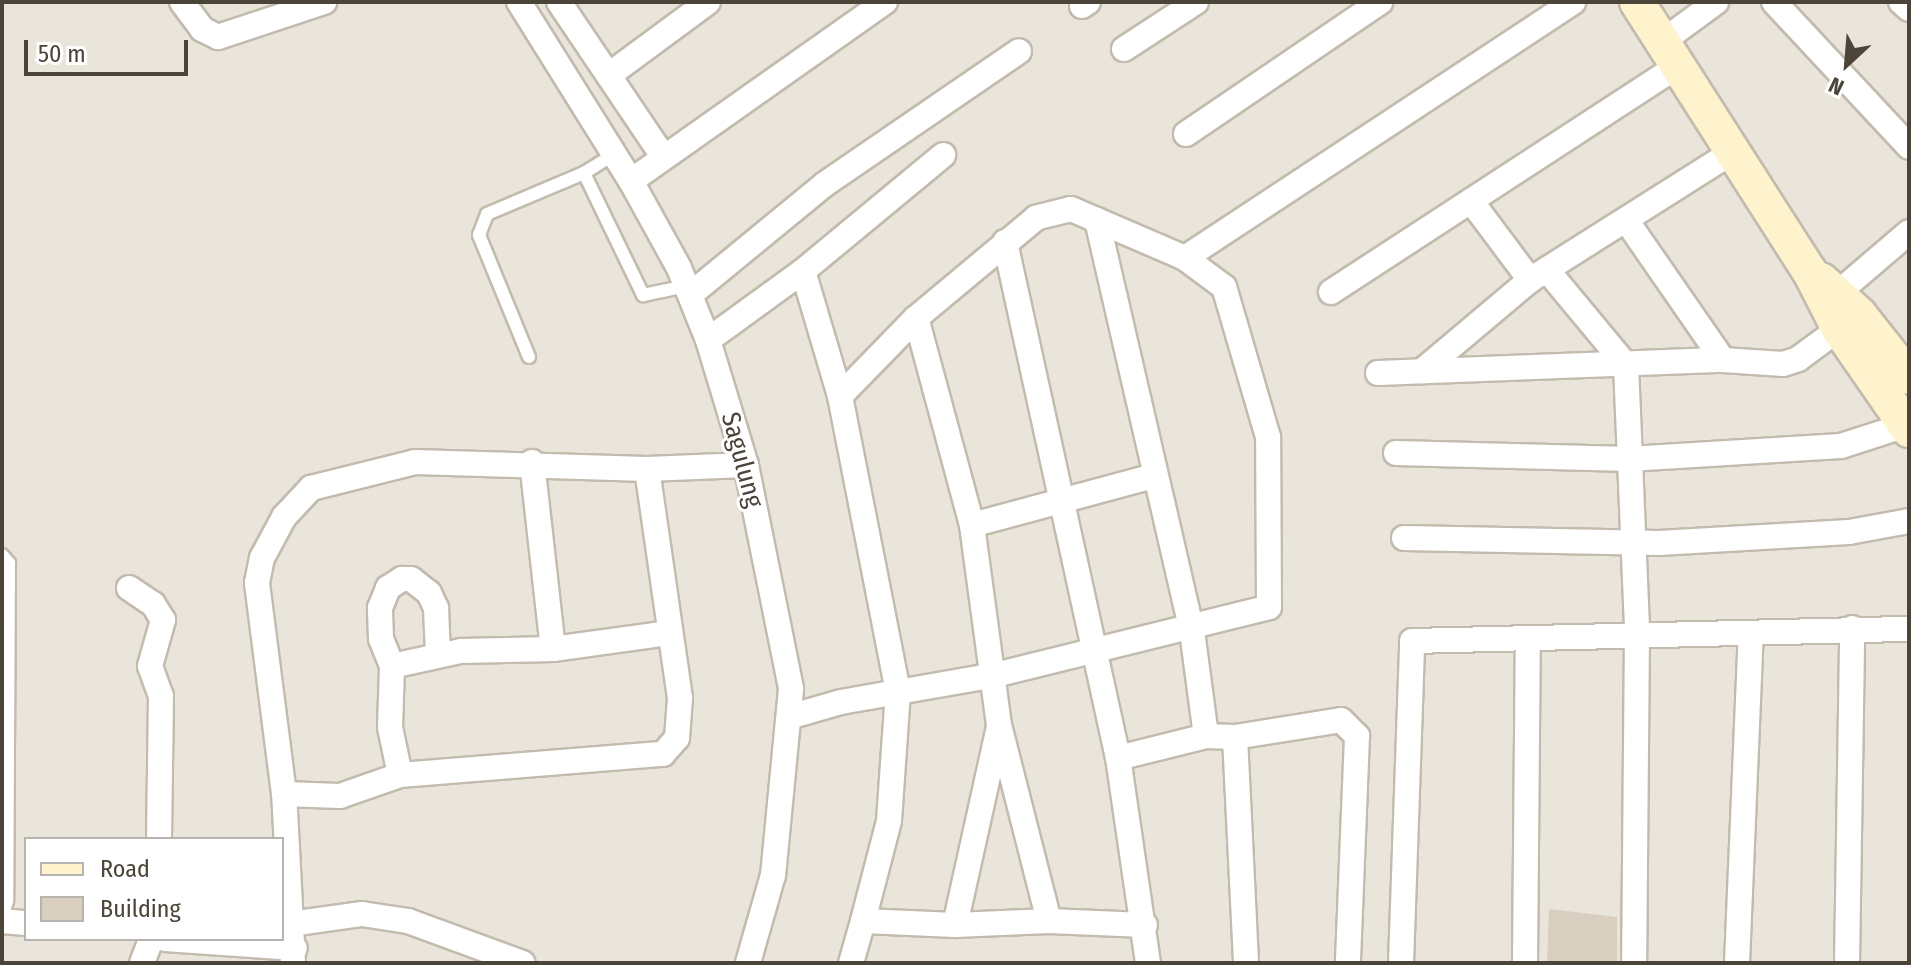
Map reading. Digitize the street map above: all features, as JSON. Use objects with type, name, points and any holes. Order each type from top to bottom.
[{"type":"street","points":[[182,2],[202,29],[218,37],[324,2]]},
{"type":"street","name":"Sagulung","points":[[519,2],[631,181],[689,290],[708,340],[746,465],[773,582],[791,689],[773,875],[748,963]]},
{"type":"street","points":[[559,2],[663,156]]},
{"type":"street","points":[[609,75],[708,2]]},
{"type":"street","points":[[631,181],[885,2]]},
{"type":"street","points":[[1124,49],[1196,2]]},
{"type":"street","points":[[1186,134],[1380,2]]},
{"type":"street","points":[[1185,258],[1573,2]]},
{"type":"street","points":[[1637,2],[1810,272],[1841,310],[1909,377]]},
{"type":"street","points":[[1331,292],[1471,201],[1671,53],[1716,2]]},
{"type":"street","points":[[1774,2],[1909,147]]},
{"type":"street","points":[[1901,2],[1909,9]]},
{"type":"street","points":[[689,290],[825,184],[1019,51]]},
{"type":"street","points":[[1422,371],[1539,275],[1734,151]]},
{"type":"street","points":[[708,340],[803,271],[943,155]]},
{"type":"street","points":[[1471,201],[1626,365],[1637,633],[1634,963]]},
{"type":"street","points":[[789,717],[1192,631],[1269,607],[1273,599],[1264,423],[1224,287],[1185,258],[1071,209],[1036,218],[916,318],[840,396]]},
{"type":"street","points":[[1097,220],[1192,631],[1206,736]]},
{"type":"street","points":[[1626,220],[1723,360]]},
{"type":"street","points":[[1378,373],[1723,360],[1783,364],[1798,359],[1909,232]]},
{"type":"street","points":[[1005,242],[1092,652],[1118,758],[1145,925],[1148,963]]},
{"type":"street","points":[[803,271],[840,396],[898,692],[889,821],[851,963]]},
{"type":"street","points":[[1396,453],[1629,459],[1841,446],[1907,428],[1841,310]]},
{"type":"street","points":[[916,318],[972,525],[995,675],[999,725],[1049,921]]},
{"type":"street","points":[[180,941],[294,956],[284,794],[257,583],[262,558],[284,517],[311,488],[415,462],[532,462],[647,469],[746,465]]},
{"type":"street","points":[[532,462],[553,649]]},
{"type":"street","points":[[284,794],[340,796],[400,775],[663,754],[677,738],[680,698],[647,469]]},
{"type":"street","points":[[972,525],[1154,476]]},
{"type":"street","points":[[1404,538],[1633,543],[1849,532],[1909,521]]},
{"type":"street","points":[[400,775],[390,727],[392,666],[381,639],[380,608],[388,588],[402,579],[411,579],[429,593],[436,608],[438,655]]},
{"type":"street","points":[[129,588],[153,604],[163,620],[150,666],[161,696],[159,837]]},
{"type":"street","points":[[1847,963],[1852,628]]},
{"type":"street","points":[[1401,963],[1412,641],[1528,640],[1637,633],[1909,629]]},
{"type":"street","points":[[392,666],[438,655],[553,649],[670,633]]},
{"type":"street","points":[[1737,963],[1751,633]]},
{"type":"street","points":[[1525,963],[1528,640]]},
{"type":"street","points":[[1118,758],[1206,736],[1235,737],[1341,720],[1357,736],[1348,963]]},
{"type":"street","points":[[955,925],[999,725]]},
{"type":"street","points":[[1235,737],[1246,963]]},
{"type":"street","points":[[290,924],[362,914],[408,921],[523,963]]},
{"type":"street","points":[[2,919],[24,923]]},
{"type":"street","points":[[863,921],[955,925],[1049,921],[1145,925]]},
{"type":"street","points":[[142,963],[150,941]]},
{"type":"lane","points":[[529,357],[479,235],[481,219],[584,173],[615,154]]},
{"type":"lane","points":[[584,173],[643,295],[689,290]]},
{"type":"lane","points":[[2,555],[9,563],[9,594],[7,901],[2,919]]},
{"type":"shaded area","points":[[2,2],[1909,2],[1909,963],[2,963]]},
{"type":"building","points":[[1549,909],[1617,917],[1617,963],[1547,963]]}]
